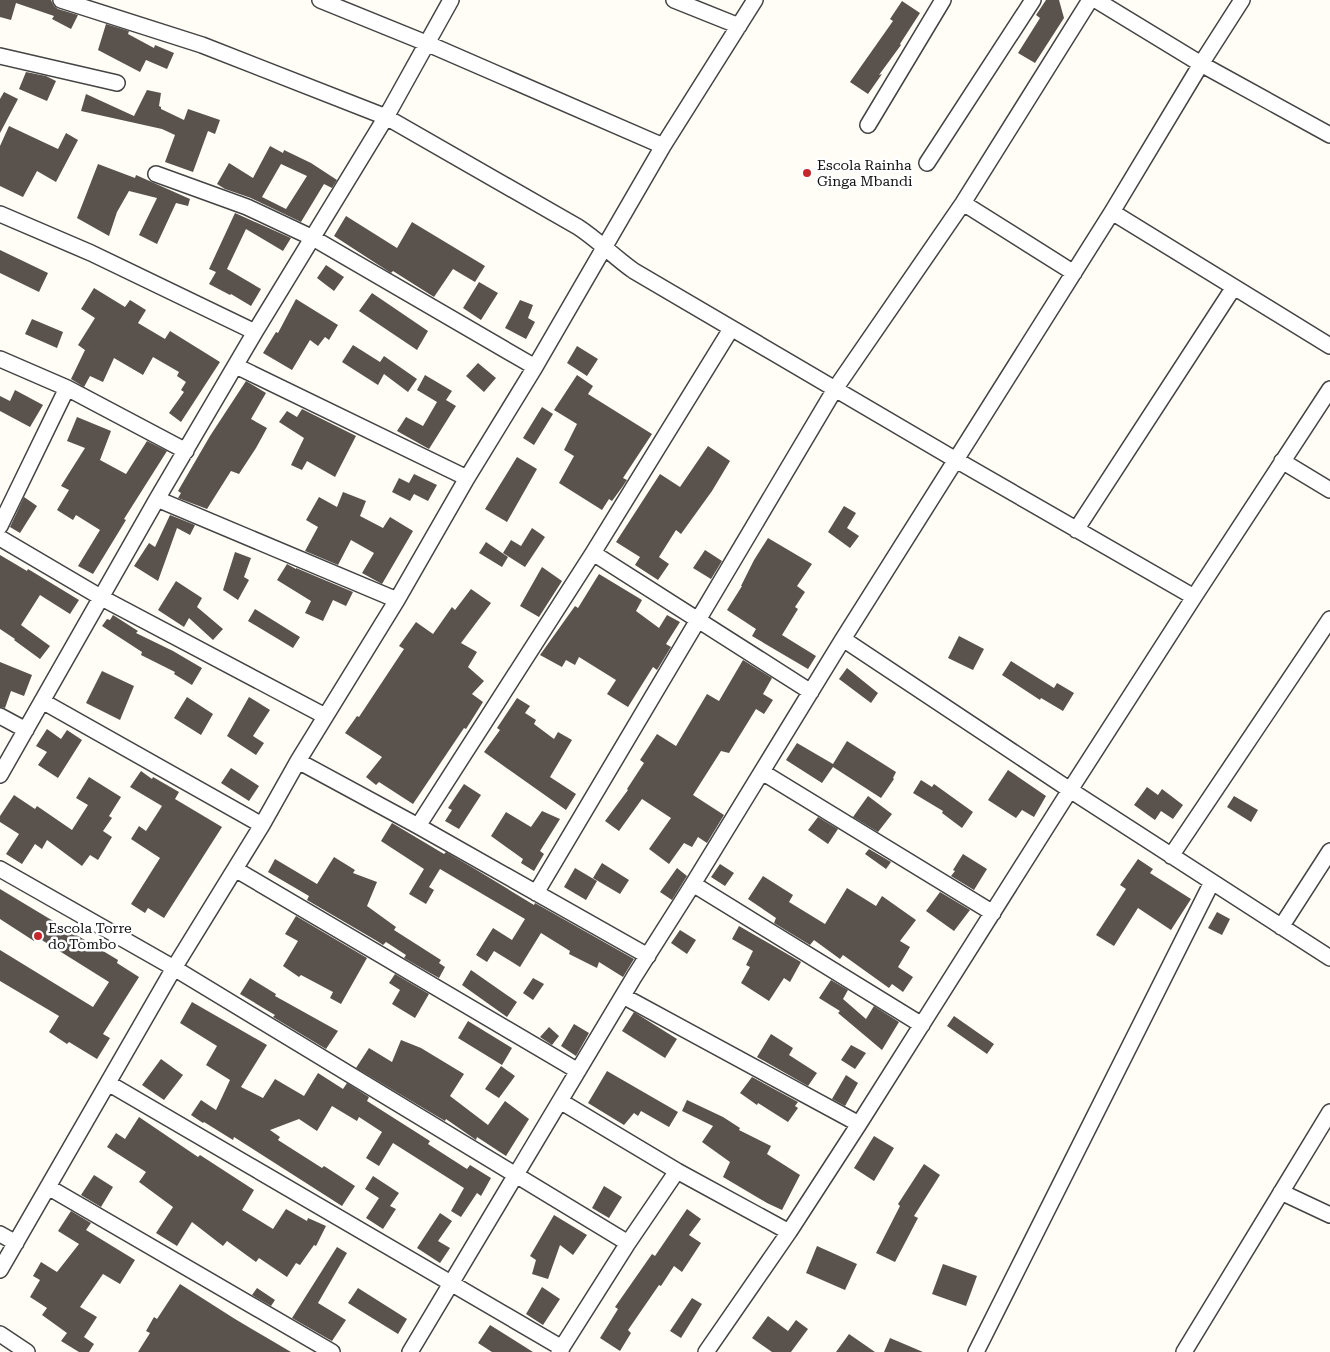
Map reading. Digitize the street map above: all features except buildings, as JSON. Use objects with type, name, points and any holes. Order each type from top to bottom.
[{"type":"street","points":[[61,0],[202,44],[386,117],[578,227],[634,271],[730,329],[1194,597]]},
{"type":"street","points":[[320,0],[426,43],[663,146]]},
{"type":"street","points":[[0,775],[157,499],[255,332],[386,117],[451,0]]},
{"type":"street","points":[[674,0],[738,26]]},
{"type":"street","points":[[0,1270],[174,968],[397,600],[467,478],[536,367],[663,146],[755,0]]},
{"type":"street","points":[[868,125],[943,0]]},
{"type":"street","points":[[928,163],[1033,0]]},
{"type":"street","points":[[536,893],[835,389],[963,203],[1090,0]]},
{"type":"street","points":[[1096,0],[1202,64],[1330,135]]},
{"type":"street","points":[[410,1352],[623,996],[843,639],[1074,273],[1242,0]]},
{"type":"street","points":[[0,56],[116,83]]},
{"type":"street","points":[[156,174],[247,207],[312,238],[536,367]]},
{"type":"street","points":[[963,203],[1074,273]]},
{"type":"street","points":[[1112,212],[1330,346]]},
{"type":"street","points":[[0,214],[91,253],[255,332]]},
{"type":"street","points":[[1076,530],[1234,287]]},
{"type":"street","points":[[418,826],[593,553],[730,329]]},
{"type":"street","points":[[0,359],[67,388],[186,451]]},
{"type":"street","points":[[236,366],[467,478]]},
{"type":"street","points":[[0,526],[67,388]]},
{"type":"street","points":[[706,1352],[789,1232],[859,1124],[1070,790],[1330,389]]},
{"type":"street","points":[[1282,461],[1330,490]]},
{"type":"street","points":[[157,499],[397,600]]},
{"type":"street","points":[[0,538],[102,598],[325,716]]},
{"type":"street","points":[[593,553],[700,619],[811,692]]},
{"type":"street","points":[[1172,856],[1330,619]]},
{"type":"street","points":[[843,639],[1070,790],[1330,958]]},
{"type":"street","points":[[42,702],[262,825]]},
{"type":"street","points":[[0,716],[26,730]]},
{"type":"street","points":[[298,761],[418,826],[648,956]]},
{"type":"street","points":[[762,772],[993,913]]},
{"type":"street","points":[[1281,926],[1330,851]]},
{"type":"street","points":[[0,869],[174,968],[628,1243]]},
{"type":"street","points":[[235,869],[578,1071]]},
{"type":"street","points":[[976,1352],[1212,882]]},
{"type":"street","points":[[693,884],[922,1025]]},
{"type":"street","points":[[623,996],[859,1124]]},
{"type":"street","points":[[108,1083],[561,1350],[628,1243],[677,1171]]},
{"type":"street","points":[[560,1101],[677,1171],[789,1232]]},
{"type":"street","points":[[1184,1352],[1330,1112]]},
{"type":"street","points":[[48,1187],[332,1352]]},
{"type":"street","points":[[1281,1192],[1330,1215]]},
{"type":"street","points":[[0,1234],[16,1243]]},
{"type":"street","points":[[0,1334],[27,1352]]},
{"type":"place","name":"Escola Rainha Ginga Mbandi","points":[[807,173]]},
{"type":"place","name":"Escola Torre do Tombo","points":[[38,936]]}]
